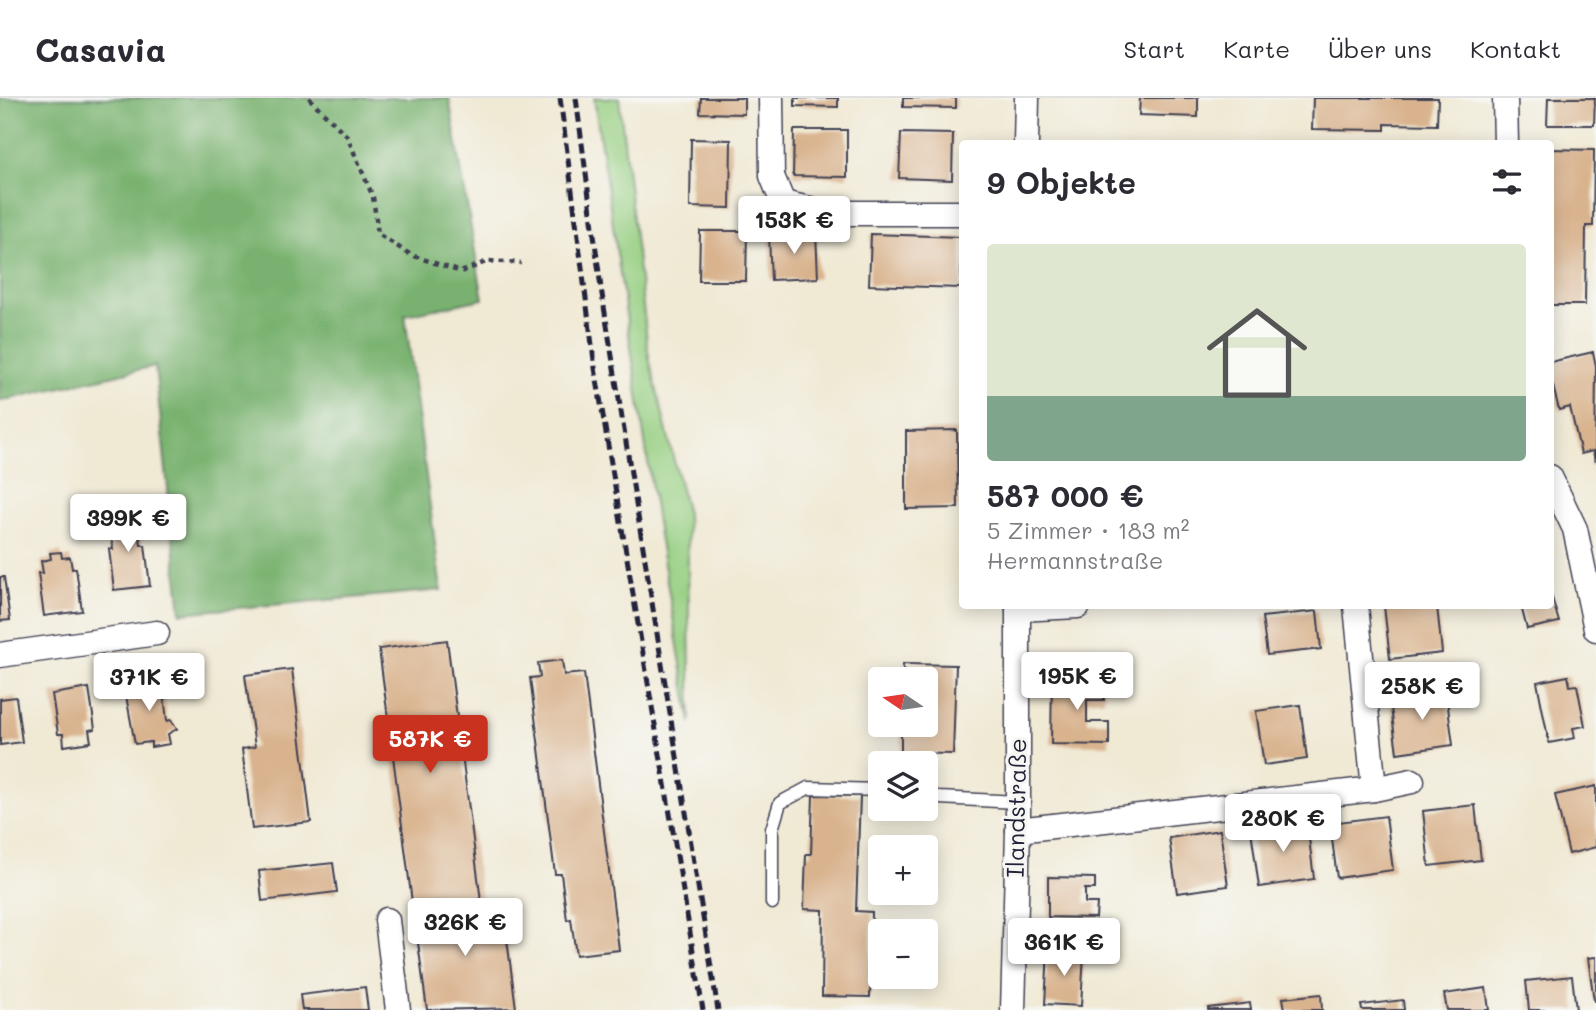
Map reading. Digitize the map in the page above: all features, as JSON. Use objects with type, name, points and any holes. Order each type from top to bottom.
[{"type":"street","points":[[771,98],[772,176],[783,203],[827,213],[959,213]]},
{"type":"street","points":[[1027,98],[1027,140]]},
{"type":"street","points":[[1505,98],[1506,140]]},
{"type":"street","points":[[1554,485],[1575,529],[1596,629]]},
{"type":"street","name":"Ilandstraße","points":[[1013,1010],[1018,830],[1018,609]]},
{"type":"street","points":[[1356,609],[1374,789]]},
{"type":"street","points":[[0,655],[157,633]]},
{"type":"street","points":[[1018,830],[1374,789],[1412,781]]},
{"type":"street","points":[[387,920],[398,1010]]},
{"type":"lane","points":[[772,903],[772,829],[780,803],[808,788],[868,790]]},
{"type":"lane","points":[[938,798],[1018,802]]},
{"type":"path","points":[[309,98],[347,136],[373,197],[378,234],[411,255],[461,272],[488,261],[521,263]]},
{"type":"green space","points":[[0,98],[449,98],[483,299],[405,315],[441,590],[181,613],[155,366],[0,401]]},
{"type":"green space","points":[[594,98],[619,98],[649,358],[687,514],[691,723],[657,523]]},
{"type":"building","points":[[701,98],[744,98],[744,114],[700,113]]},
{"type":"building","points":[[795,98],[838,98],[838,107],[795,106]]},
{"type":"building","points":[[903,98],[956,98],[956,108],[903,107]]},
{"type":"building","points":[[1140,98],[1198,98],[1198,117],[1139,115]]},
{"type":"building","points":[[1313,98],[1438,98],[1437,125],[1385,124],[1385,130],[1312,129]]},
{"type":"building","points":[[1548,98],[1595,98],[1594,125],[1547,125]]},
{"type":"building","points":[[794,130],[847,130],[847,177],[793,176]]},
{"type":"building","points":[[901,133],[953,134],[952,180],[899,178]]},
{"type":"building","points":[[691,139],[731,140],[730,208],[690,207]]},
{"type":"building","points":[[1554,149],[1594,150],[1593,226],[1586,226],[1585,305],[1554,305]]},
{"type":"building","points":[[700,231],[747,231],[746,281],[699,281]]},
{"type":"building","points":[[816,232],[818,278],[771,280],[769,235]]},
{"type":"building","points":[[871,234],[959,237],[959,288],[869,285]]},
{"type":"building","points":[[1593,352],[1596,366],[1595,462],[1593,451],[1581,454],[1570,407],[1559,410],[1554,390],[1554,361]]},
{"type":"building","points":[[957,430],[958,508],[906,509],[906,431]]},
{"type":"building","points":[[137,514],[141,545],[145,545],[150,586],[114,590],[109,549],[113,549],[109,518]]},
{"type":"building","points":[[61,552],[62,558],[70,557],[72,569],[76,568],[82,611],[44,616],[38,573],[43,573],[41,561],[51,559],[50,553]]},
{"type":"building","points":[[0,577],[4,577],[10,620],[0,621]]},
{"type":"building","points":[[1554,605],[1559,622],[1527,629],[1522,609],[1554,609]]},
{"type":"building","points":[[1384,609],[1437,609],[1442,653],[1390,659]]},
{"type":"building","points":[[1317,611],[1321,649],[1267,655],[1262,617]]},
{"type":"building","points":[[447,640],[481,901],[413,910],[379,649]]},
{"type":"building","points":[[562,660],[564,675],[584,673],[619,950],[576,955],[571,919],[567,920],[561,874],[555,874],[530,678],[540,677],[538,663]]},
{"type":"building","points":[[903,664],[956,665],[953,754],[938,754],[938,751],[901,751],[901,737],[938,737],[938,667],[903,667]]},
{"type":"building","points":[[292,669],[311,822],[252,829],[242,749],[255,747],[245,675]]},
{"type":"building","points":[[1568,676],[1570,686],[1577,685],[1585,726],[1573,728],[1575,738],[1549,743],[1537,682]]},
{"type":"building","points":[[1052,678],[1104,678],[1104,700],[1087,700],[1087,722],[1109,722],[1109,745],[1051,744]]},
{"type":"building","points":[[162,679],[167,721],[171,720],[177,729],[168,734],[170,744],[151,747],[151,742],[135,744],[124,685]]},
{"type":"building","points":[[89,688],[95,729],[89,730],[91,742],[64,746],[63,734],[58,734],[52,694]]},
{"type":"building","points":[[1446,692],[1453,745],[1397,753],[1390,700]]},
{"type":"building","points":[[16,697],[22,742],[0,745],[0,699]]},
{"type":"building","points":[[1300,705],[1307,759],[1264,765],[1256,711]]},
{"type":"building","points":[[1596,786],[1596,847],[1569,854],[1555,795]]},
{"type":"building","points":[[813,795],[860,796],[856,911],[872,912],[872,919],[868,919],[870,997],[822,996],[823,910],[804,909],[806,854],[811,854]]},
{"type":"building","points":[[1475,805],[1481,860],[1429,866],[1423,811]]},
{"type":"building","points":[[1386,816],[1393,870],[1337,878],[1330,823]]},
{"type":"building","points":[[1307,822],[1314,879],[1259,887],[1251,830]]},
{"type":"building","points":[[1220,830],[1228,886],[1177,893],[1169,838]]},
{"type":"building","points":[[333,863],[337,892],[262,901],[259,871]]},
{"type":"building","points":[[1048,877],[1095,878],[1095,889],[1085,889],[1085,903],[1097,903],[1096,918],[1048,917]]},
{"type":"building","points":[[502,901],[516,1008],[427,1010],[414,913]]},
{"type":"building","points":[[1048,951],[1084,953],[1081,1006],[1045,1004]]},
{"type":"building","points":[[1596,957],[1596,1001],[1594,1001],[1588,958]]},
{"type":"building","points":[[1572,976],[1576,1010],[1529,1010],[1526,981]]},
{"type":"building","points":[[365,987],[368,1010],[302,1010],[300,995]]},
{"type":"building","points":[[1486,988],[1489,1010],[1447,1010],[1444,994]]},
{"type":"building","points":[[1321,994],[1322,1010],[1285,1010],[1283,998]]},
{"type":"building","points":[[1403,1000],[1404,1010],[1362,1010],[1361,1005]]},
{"type":"building","points":[[1250,1003],[1251,1010],[1208,1010],[1208,1008]]},
{"type":"railway","points":[[560,98],[595,368],[703,1010]]},
{"type":"railway","points":[[576,98],[601,288],[718,1010]]}]
